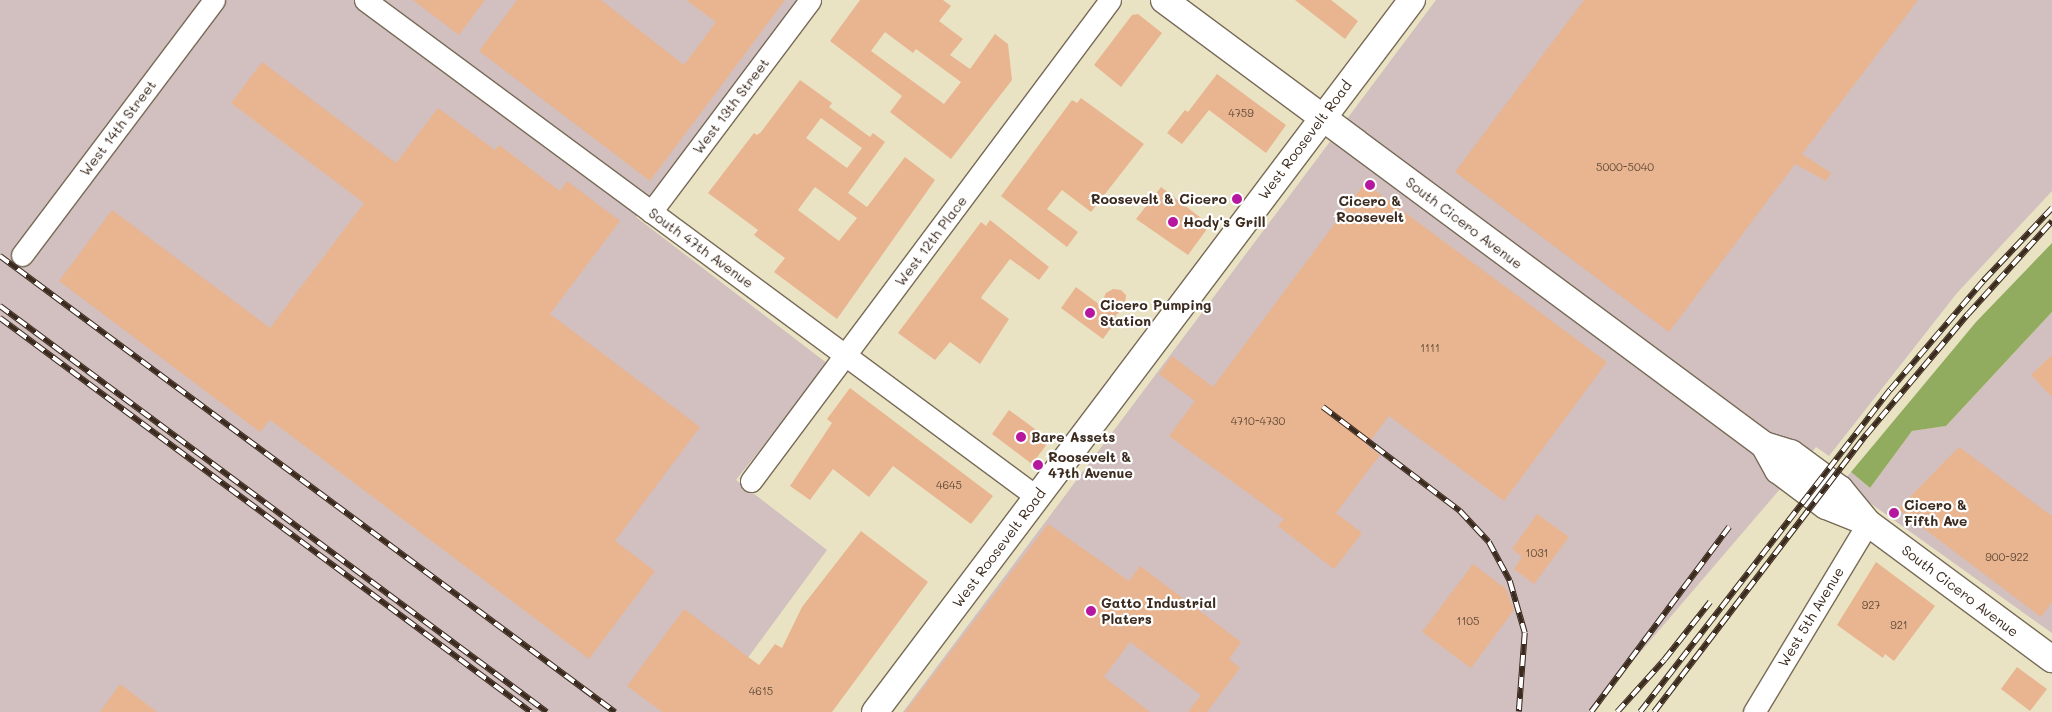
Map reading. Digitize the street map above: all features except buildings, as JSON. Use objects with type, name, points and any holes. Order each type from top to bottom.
[{"type":"main road","name":"South Cicero Avenue","points":[[1164,0],[1764,445],[1778,470],[1826,506],[1868,523],[2051,655]]},
{"type":"main road","name":"West Roosevelt Road","points":[[875,712],[1412,0]]},
{"type":"street","name":"West 14th Street","points":[[22,255],[214,0]]},
{"type":"street","name":"South 47th Avenue","points":[[365,0],[1037,496]]},
{"type":"street","name":"West 13th Street","points":[[651,212],[810,0]]},
{"type":"street","name":"West 12th Place","points":[[750,481],[1110,0]]},
{"type":"street","name":"West 5th Avenue","points":[[1754,712],[1868,523]]},
{"type":"shaded area","points":[[0,0],[797,0],[636,217],[828,364],[736,480],[827,550],[708,712],[0,712]]},
{"type":"shaded area","points":[[1436,0],[2052,0],[2052,191],[1957,293],[1829,456],[1816,447],[1589,712],[903,712]]},
{"type":"shaded area","points":[[2052,312],[2052,633],[1842,483],[1851,472],[1870,488],[1912,431],[1946,426]]},
{"type":"green space","points":[[2052,243],[2052,312],[1946,426],[1912,431],[1870,488],[1851,472],[1976,322]]},
{"type":"railway","points":[[1640,712],[1890,390],[1984,280],[2052,208]]},
{"type":"railway","points":[[1654,712],[1866,435],[1968,314],[2052,221]]},
{"type":"railway","points":[[0,256],[615,712]]},
{"type":"railway","points":[[0,306],[547,712]]},
{"type":"railway","points":[[0,318],[531,712]]},
{"type":"railway","points":[[1323,407],[1460,511],[1489,542],[1510,581],[1525,633],[1519,712]]},
{"type":"railway","points":[[1591,712],[1729,527]]},
{"type":"railway","points":[[1617,712],[1664,660],[1710,602]]},
{"type":"place","name":"Cicero & Roosevelt","points":[[1370,185]]},
{"type":"place","name":"Roosevelt & Cicero","points":[[1237,199]]},
{"type":"place","name":"Hody's Grill","points":[[1173,222]]},
{"type":"place","name":"Cicero Pumping Station","points":[[1090,313]]},
{"type":"place","name":"Bare Assets","points":[[1021,437]]},
{"type":"place","name":"Roosevelt & 47th Avenue","points":[[1038,465]]},
{"type":"place","name":"Cicero & Fifth Ave","points":[[1894,513]]},
{"type":"place","name":"Gatto Industrial Platers","points":[[1091,611]]}]
